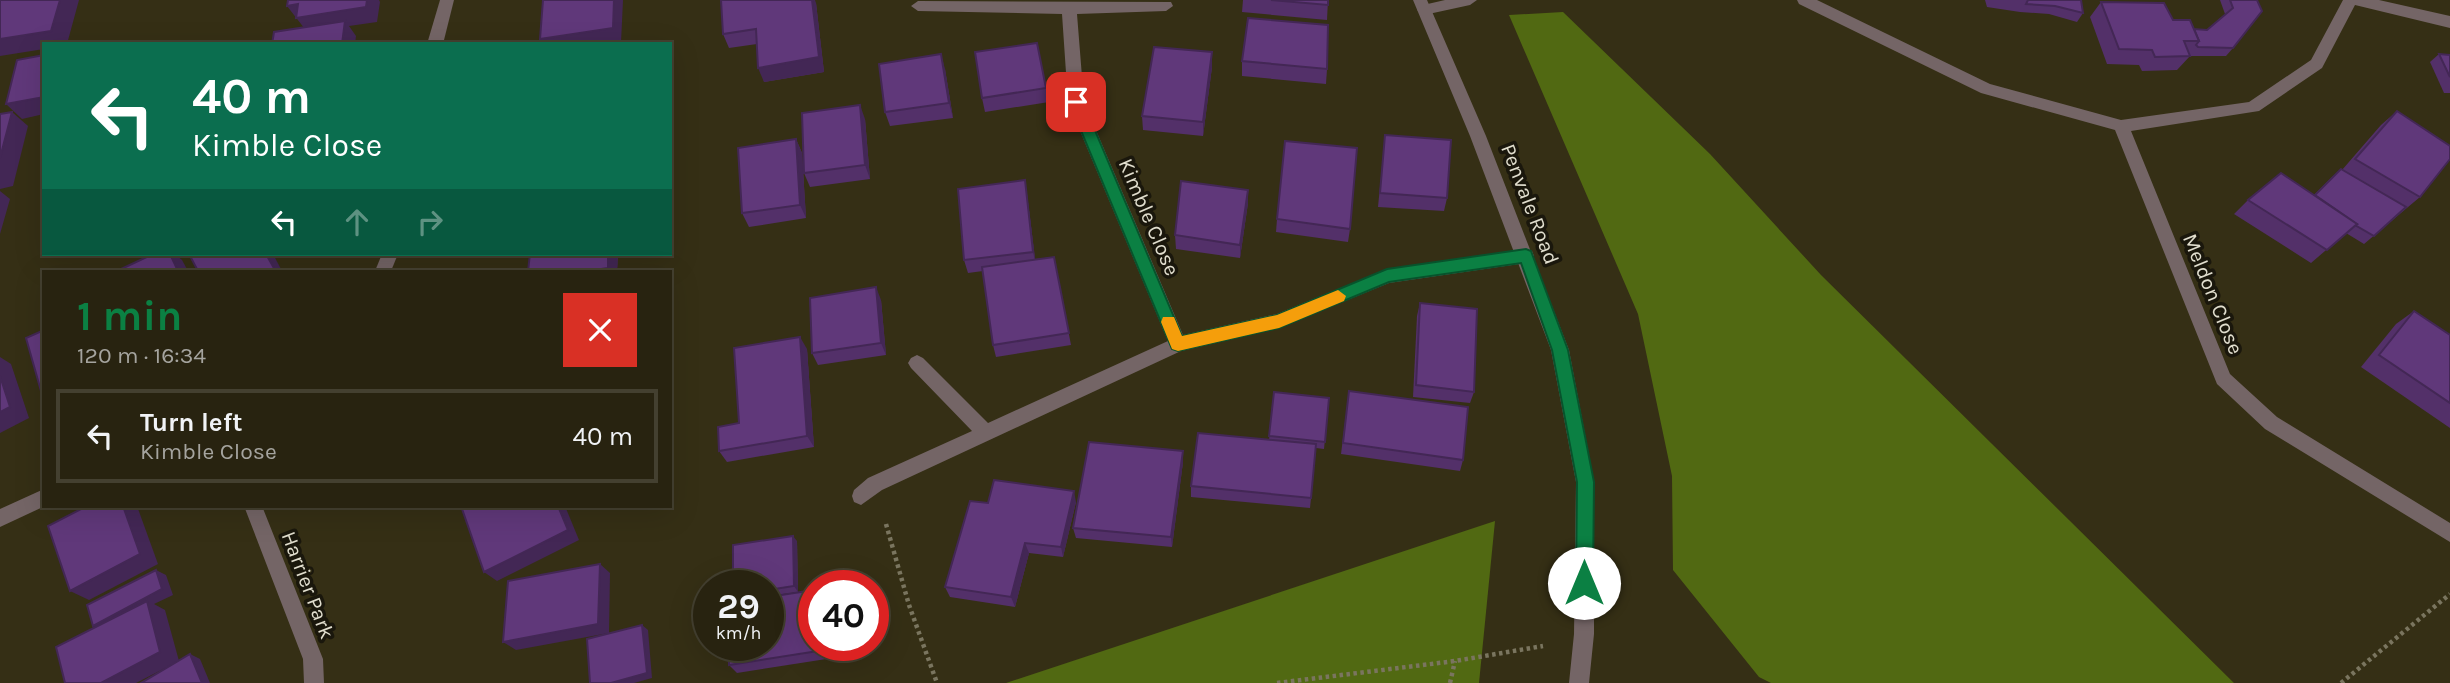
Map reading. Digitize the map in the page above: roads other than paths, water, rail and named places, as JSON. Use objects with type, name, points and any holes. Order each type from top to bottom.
[{"type":"street","points":[[436,42],[447,0]]},
{"type":"street","points":[[1422,5],[1470,0]]},
{"type":"street","points":[[1804,0],[1986,89],[2122,126],[2253,107],[2318,64],[2350,0]]},
{"type":"street","points":[[2356,0],[2450,22]]},
{"type":"street","name":"Penvale Road","points":[[1422,5],[1526,256],[1560,350],[1586,482],[1584,635],[1579,683]]},
{"type":"street","points":[[918,6],[1069,9],[1166,6]]},
{"type":"street","name":"Kimble Close","points":[[1069,9],[1076,102],[1178,344]]},
{"type":"street","name":"Meldon Close","points":[[2122,126],[2223,379],[2271,423],[2450,533]]},
{"type":"street","points":[[861,496],[875,484],[1178,344],[1279,321],[1387,275],[1526,256]]},
{"type":"street","points":[[917,363],[986,433]]},
{"type":"street","points":[[0,518],[42,498]]},
{"type":"street","name":"Harrier Park","points":[[254,508],[313,659],[314,683]]}]
